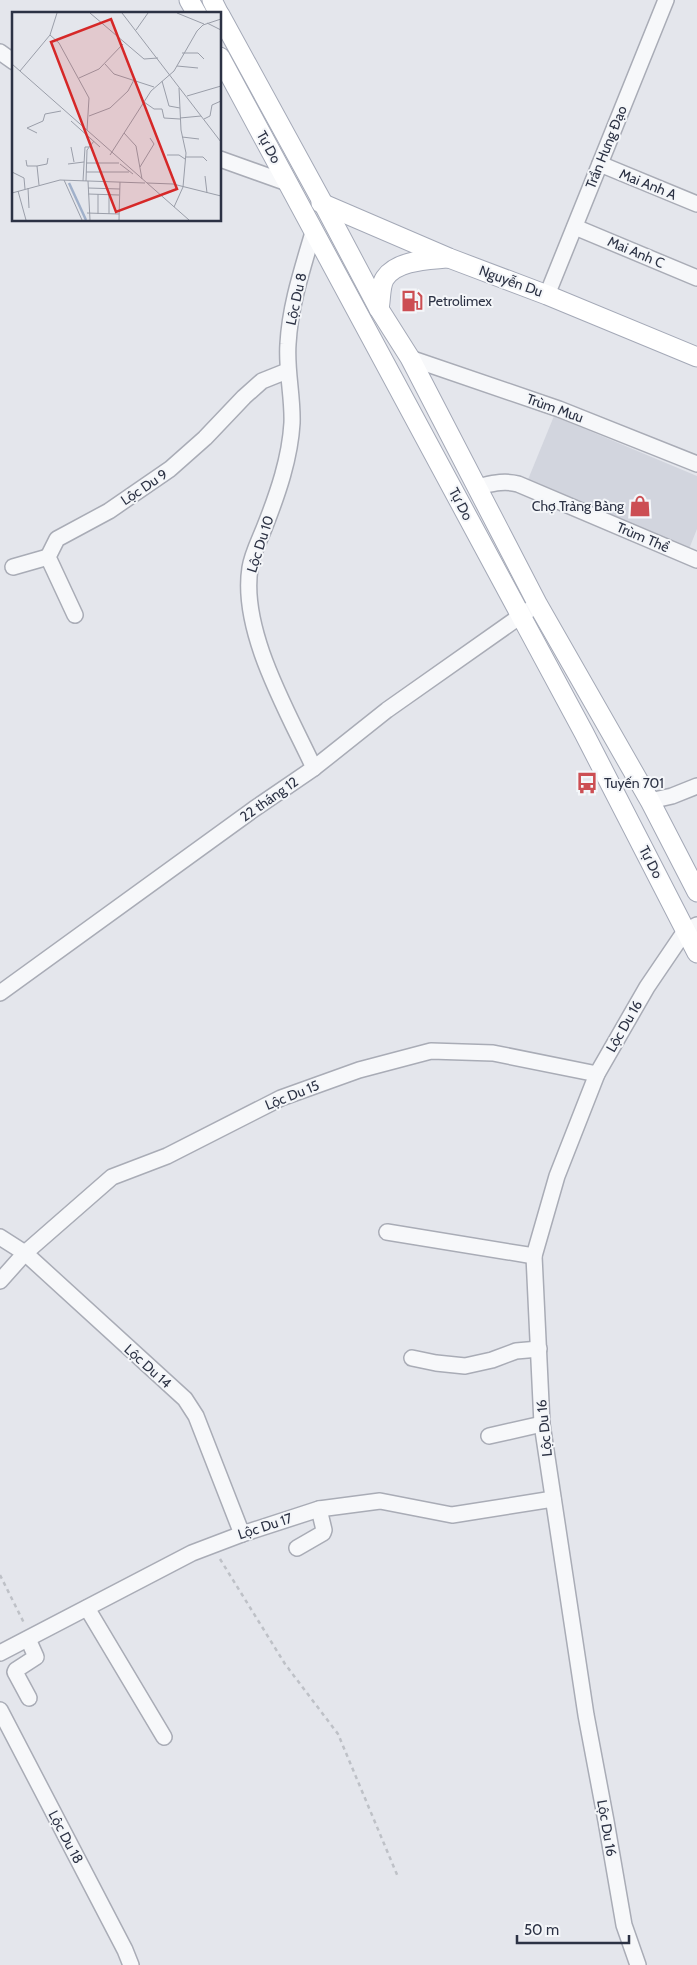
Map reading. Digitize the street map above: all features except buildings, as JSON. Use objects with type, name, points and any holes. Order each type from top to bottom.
[{"type":"main road","points":[[189,0],[196,12]]},
{"type":"main road","name":"Tự Do","points":[[212,0],[219,12]]},
{"type":"main road","name":"Tự Do","points":[[221,16],[379,309],[410,358],[538,605],[650,801],[697,892]]},
{"type":"main road","name":"Tự Do","points":[[221,59],[691,928],[697,953]]},
{"type":"main road","name":"Nguyễn Du","points":[[290,184],[324,204],[449,258],[547,295],[697,357]]},
{"type":"main road","points":[[379,309],[384,279],[394,269],[413,262],[449,258]]},
{"type":"street","name":"Trần Hưng Đạo","points":[[547,295],[666,0]]},
{"type":"street","points":[[0,52],[12,61]]},
{"type":"street","points":[[221,159],[290,184]]},
{"type":"street","name":"Mai Anh A","points":[[600,164],[697,204]]},
{"type":"street","name":"Mai Anh C","points":[[575,227],[697,278]]},
{"type":"street","name":"Lộc Du 8","points":[[287,370],[288,342],[296,290],[314,229]]},
{"type":"street","name":"Trùm Mưu","points":[[410,358],[558,409],[697,464]]},
{"type":"street","name":"Lộc Du 9","points":[[48,557],[57,539],[109,511],[170,469],[205,438],[262,381],[287,370]]},
{"type":"street","name":"Lộc Du 10","points":[[287,370],[292,423],[288,447],[281,485],[250,567],[249,594],[254,625],[265,663],[314,768]]},
{"type":"street","name":"Trùm Thể","points":[[477,487],[508,481],[518,484],[697,560]]},
{"type":"street","points":[[13,567],[48,557],[75,615]]},
{"type":"street","name":"22 tháng 12","points":[[0,993],[254,809],[314,768],[387,710],[538,605]]},
{"type":"street","points":[[650,801],[672,796],[697,786]]},
{"type":"street","name":"Lộc Du 16","points":[[638,1965],[624,1925],[586,1715],[542,1424],[534,1256],[558,1176],[597,1074],[647,987],[691,928]]},
{"type":"street","name":"Lộc Du 15","points":[[0,1281],[25,1254],[112,1177],[168,1156],[281,1098],[359,1070],[431,1051],[494,1053],[597,1074]]},
{"type":"street","points":[[387,1232],[534,1256]]},
{"type":"street","name":"Lộc Du 14","points":[[0,1237],[25,1254],[185,1399],[196,1416],[242,1534]]},
{"type":"street","points":[[412,1358],[465,1366],[492,1360],[516,1351],[539,1348]]},
{"type":"street","points":[[489,1436],[542,1424]]},
{"type":"street","name":"Lộc Du 17","points":[[0,1653],[192,1553],[319,1508],[380,1501],[452,1515],[554,1499]]},
{"type":"street","points":[[297,1548],[323,1533],[319,1508]]},
{"type":"street","points":[[87,1608],[164,1737]]},
{"type":"street","points":[[29,1698],[15,1672],[36,1657],[30,1638]]},
{"type":"street","name":"Lộc Du 18","points":[[0,1710],[132,1965]]},
{"type":"path","points":[[211,1545],[285,1664],[338,1734],[398,1877]]},
{"type":"path","points":[[0,1575],[30,1638]]},
{"type":"shaded area","name":"Chợ Trảng Bàng","points":[[554,416],[697,476],[697,529],[689,549],[527,482]]},
{"type":"place","name":"Petrolimex","points":[[412,301]]},
{"type":"place","name":"Chợ Trảng Bàng","points":[[640,506]]},
{"type":"place","name":"Tuyến 701","points":[[587,783]]}]
